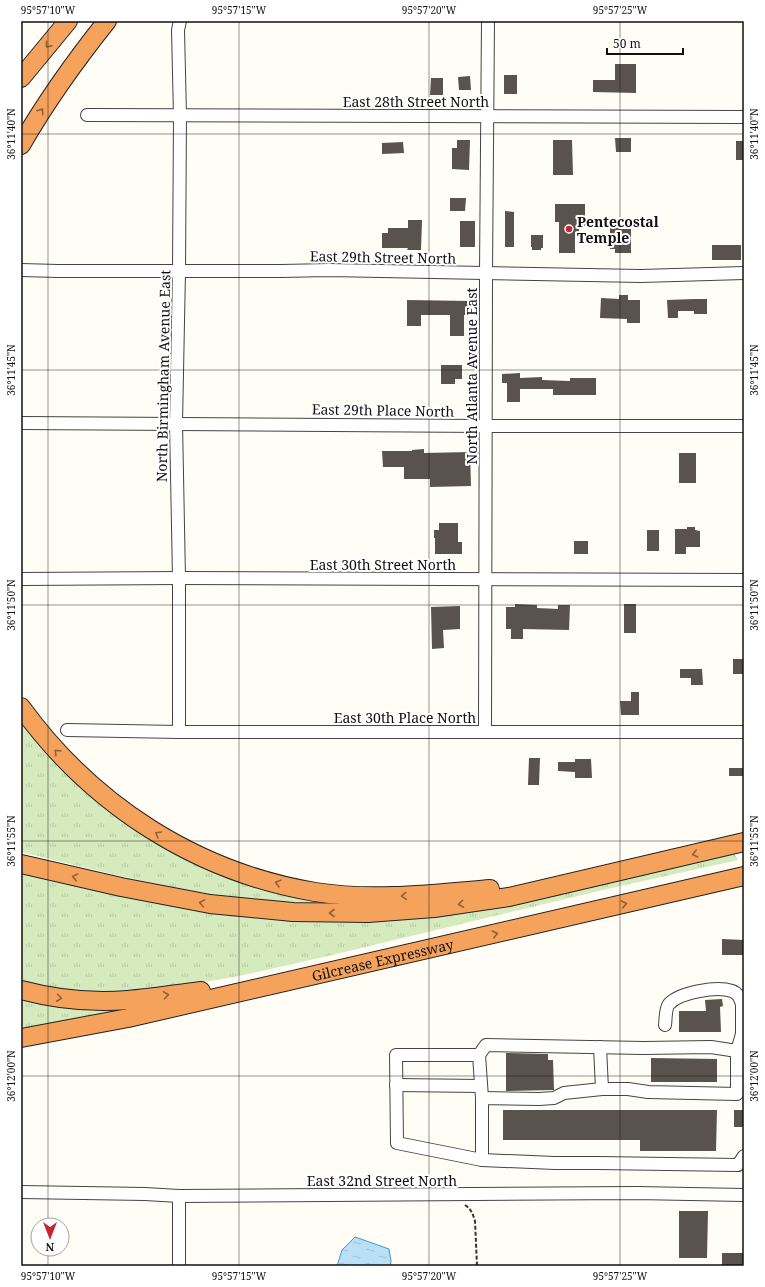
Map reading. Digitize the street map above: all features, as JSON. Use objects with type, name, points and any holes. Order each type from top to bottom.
[{"type":"highway","points":[[23,76],[68,21]]},
{"type":"highway","points":[[21,145],[36,118],[77,58],[107,21]]},
{"type":"highway","points":[[21,707],[52,747],[76,772],[100,794],[129,815],[151,830],[180,846],[210,860],[262,879],[316,892],[391,897],[582,880]]},
{"type":"highway","points":[[21,864],[178,899],[217,905],[293,912],[368,913],[434,908],[509,897],[739,843]]},
{"type":"highway","name":"Gilcrease Expressway","points":[[21,1038],[128,1018],[307,978],[743,876]]},
{"type":"highway","points":[[21,990],[72,999],[109,1001],[307,978]]},
{"type":"highway","points":[[21,1050],[245,991]]},
{"type":"street","name":"North Birmingham Avenue East","points":[[179,732],[179,578],[176,424],[180,116],[178,30],[180,21]]},
{"type":"street","name":"North Atlanta Avenue East","points":[[485,731],[488,21]]},
{"type":"street","name":"East 28th Street North","points":[[87,115],[744,117]]},
{"type":"street","name":"East 29th Street North","points":[[21,270],[329,270],[641,276],[744,273]]},
{"type":"street","name":"East 29th Place North","points":[[21,423],[744,426]]},
{"type":"street","name":"East 30th Street North","points":[[21,579],[179,578],[744,580]]},
{"type":"street","name":"East 30th Place North","points":[[67,730],[179,732],[744,732]]},
{"type":"street","points":[[396,1086],[481,1092],[539,1099],[554,1098],[564,1093],[602,1089],[628,1089],[648,1092],[736,1094],[741,1070],[737,1051],[742,1034],[743,1006],[740,998],[733,991],[714,989],[696,991],[683,995],[670,1003],[667,1008],[665,1025]]},
{"type":"street","points":[[482,1160],[479,1055],[486,1045],[644,1048],[711,1047],[737,1051]]},
{"type":"street","points":[[600,1047],[602,1089]]},
{"type":"street","points":[[479,1055],[396,1055],[397,1143],[482,1160],[555,1164],[598,1163],[738,1165],[744,1156]]},
{"type":"street","name":"East 32nd Street North","points":[[21,1192],[179,1196],[628,1193],[744,1195]]},
{"type":"street","points":[[179,1196],[179,1266]]},
{"type":"path","points":[[463,1204],[470,1208],[475,1221],[477,1266]]},
{"type":"green space","points":[[21,717],[124,818],[315,897],[315,903],[243,898],[207,893],[115,875],[21,852]]},
{"type":"green space","points":[[734,853],[738,860],[607,889],[239,976],[150,992],[100,995],[21,983],[21,874],[46,877],[245,915],[313,922],[368,922],[453,914],[508,905]]},
{"type":"green space","points":[[21,997],[126,1006],[126,1011],[21,1032]]},
{"type":"water","points":[[355,1237],[389,1249],[391,1261],[390,1266],[337,1266],[342,1250]]},
{"type":"building","points":[[615,64],[636,64],[636,93],[593,92],[593,80],[615,80]]},
{"type":"building","points":[[504,75],[517,75],[517,94],[504,94]]},
{"type":"building","points":[[470,76],[471,90],[459,90],[458,77]]},
{"type":"building","points":[[431,78],[443,78],[443,95],[430,95]]},
{"type":"building","points":[[615,138],[631,138],[631,152],[616,152]]},
{"type":"building","points":[[457,140],[470,140],[469,170],[452,169],[452,148],[457,148]]},
{"type":"building","points":[[553,140],[572,140],[573,175],[553,175]]},
{"type":"building","points":[[736,141],[744,141],[744,160],[736,160]]},
{"type":"building","points":[[403,142],[404,153],[382,154],[382,143]]},
{"type":"building","points":[[450,198],[466,198],[465,211],[450,211]]},
{"type":"building","name":"Pentecostal Temple","points":[[555,204],[585,204],[585,226],[579,226],[579,232],[575,232],[575,253],[559,253],[559,222],[555,222]]},
{"type":"building","points":[[505,211],[514,212],[514,247],[505,247]]},
{"type":"building","points":[[408,220],[422,220],[421,250],[407,250],[408,248],[382,248],[382,233],[388,233],[388,228],[408,228]]},
{"type":"building","points":[[460,221],[475,221],[475,247],[460,247]]},
{"type":"building","points":[[610,224],[622,224],[622,229],[631,229],[631,253],[615,253],[615,249],[610,249]]},
{"type":"building","points":[[531,235],[543,235],[543,248],[541,248],[541,250],[532,250]]},
{"type":"building","points":[[712,245],[741,245],[741,260],[712,260]]},
{"type":"building","points":[[619,295],[628,295],[628,300],[640,300],[640,323],[627,323],[627,319],[600,318],[601,298],[619,299]]},
{"type":"building","points":[[707,299],[707,314],[694,314],[694,311],[678,311],[678,318],[668,318],[667,300]]},
{"type":"building","points":[[407,300],[470,301],[470,315],[464,315],[464,336],[450,336],[450,315],[421,315],[421,326],[407,326]]},
{"type":"building","points":[[441,365],[462,365],[462,379],[455,379],[455,384],[441,384]]},
{"type":"building","points":[[520,373],[520,378],[542,377],[542,380],[570,381],[570,378],[596,378],[596,395],[553,395],[553,389],[520,389],[520,402],[507,402],[507,383],[502,383],[502,374]]},
{"type":"building","points":[[424,449],[424,453],[470,452],[471,486],[430,487],[430,479],[404,479],[404,467],[383,467],[382,451],[412,451]]},
{"type":"building","points":[[679,453],[696,453],[696,483],[679,483]]},
{"type":"building","points":[[439,523],[458,523],[458,542],[462,542],[462,554],[435,554],[434,530],[439,530]]},
{"type":"building","points":[[687,527],[695,527],[695,530],[700,531],[700,547],[686,547],[686,554],[675,554],[675,529],[687,529]]},
{"type":"building","points":[[647,530],[659,530],[659,551],[647,551]]},
{"type":"building","points":[[574,541],[588,541],[588,554],[574,554]]},
{"type":"building","points":[[515,604],[537,605],[537,608],[558,609],[558,605],[570,605],[569,630],[523,629],[523,639],[511,639],[511,629],[506,629],[506,607],[515,607]]},
{"type":"building","points":[[624,604],[636,604],[636,633],[624,633]]},
{"type":"building","points":[[460,606],[460,629],[443,630],[444,648],[432,649],[431,607]]},
{"type":"building","points":[[733,659],[744,659],[744,674],[733,674]]},
{"type":"building","points":[[680,669],[702,669],[703,685],[691,685],[691,678],[680,678]]},
{"type":"building","points":[[631,692],[639,692],[639,715],[621,715],[620,701],[631,701]]},
{"type":"building","points":[[529,758],[540,758],[539,785],[528,785]]},
{"type":"building","points":[[575,759],[591,759],[592,778],[575,778],[575,772],[558,771],[558,762],[575,762]]},
{"type":"building","points":[[729,768],[744,768],[744,776],[729,776]]},
{"type":"building","points":[[722,939],[744,940],[744,955],[722,955]]},
{"type":"building","points":[[722,999],[723,1006],[720,1007],[721,1032],[679,1032],[679,1011],[706,1011],[705,1000]]},
{"type":"building","points":[[506,1053],[548,1054],[548,1060],[553,1060],[554,1090],[506,1091]]},
{"type":"building","points":[[651,1058],[717,1059],[717,1082],[651,1082]]},
{"type":"building","points":[[503,1110],[717,1110],[716,1151],[640,1151],[640,1140],[503,1140]]},
{"type":"building","points":[[734,1110],[744,1110],[744,1127],[734,1127]]},
{"type":"building","points":[[679,1211],[708,1211],[707,1258],[679,1258]]},
{"type":"building","points":[[722,1253],[744,1253],[744,1266],[722,1266]]},
{"type":"place","name":"Pentecostal Temple","points":[[569,229]]}]
